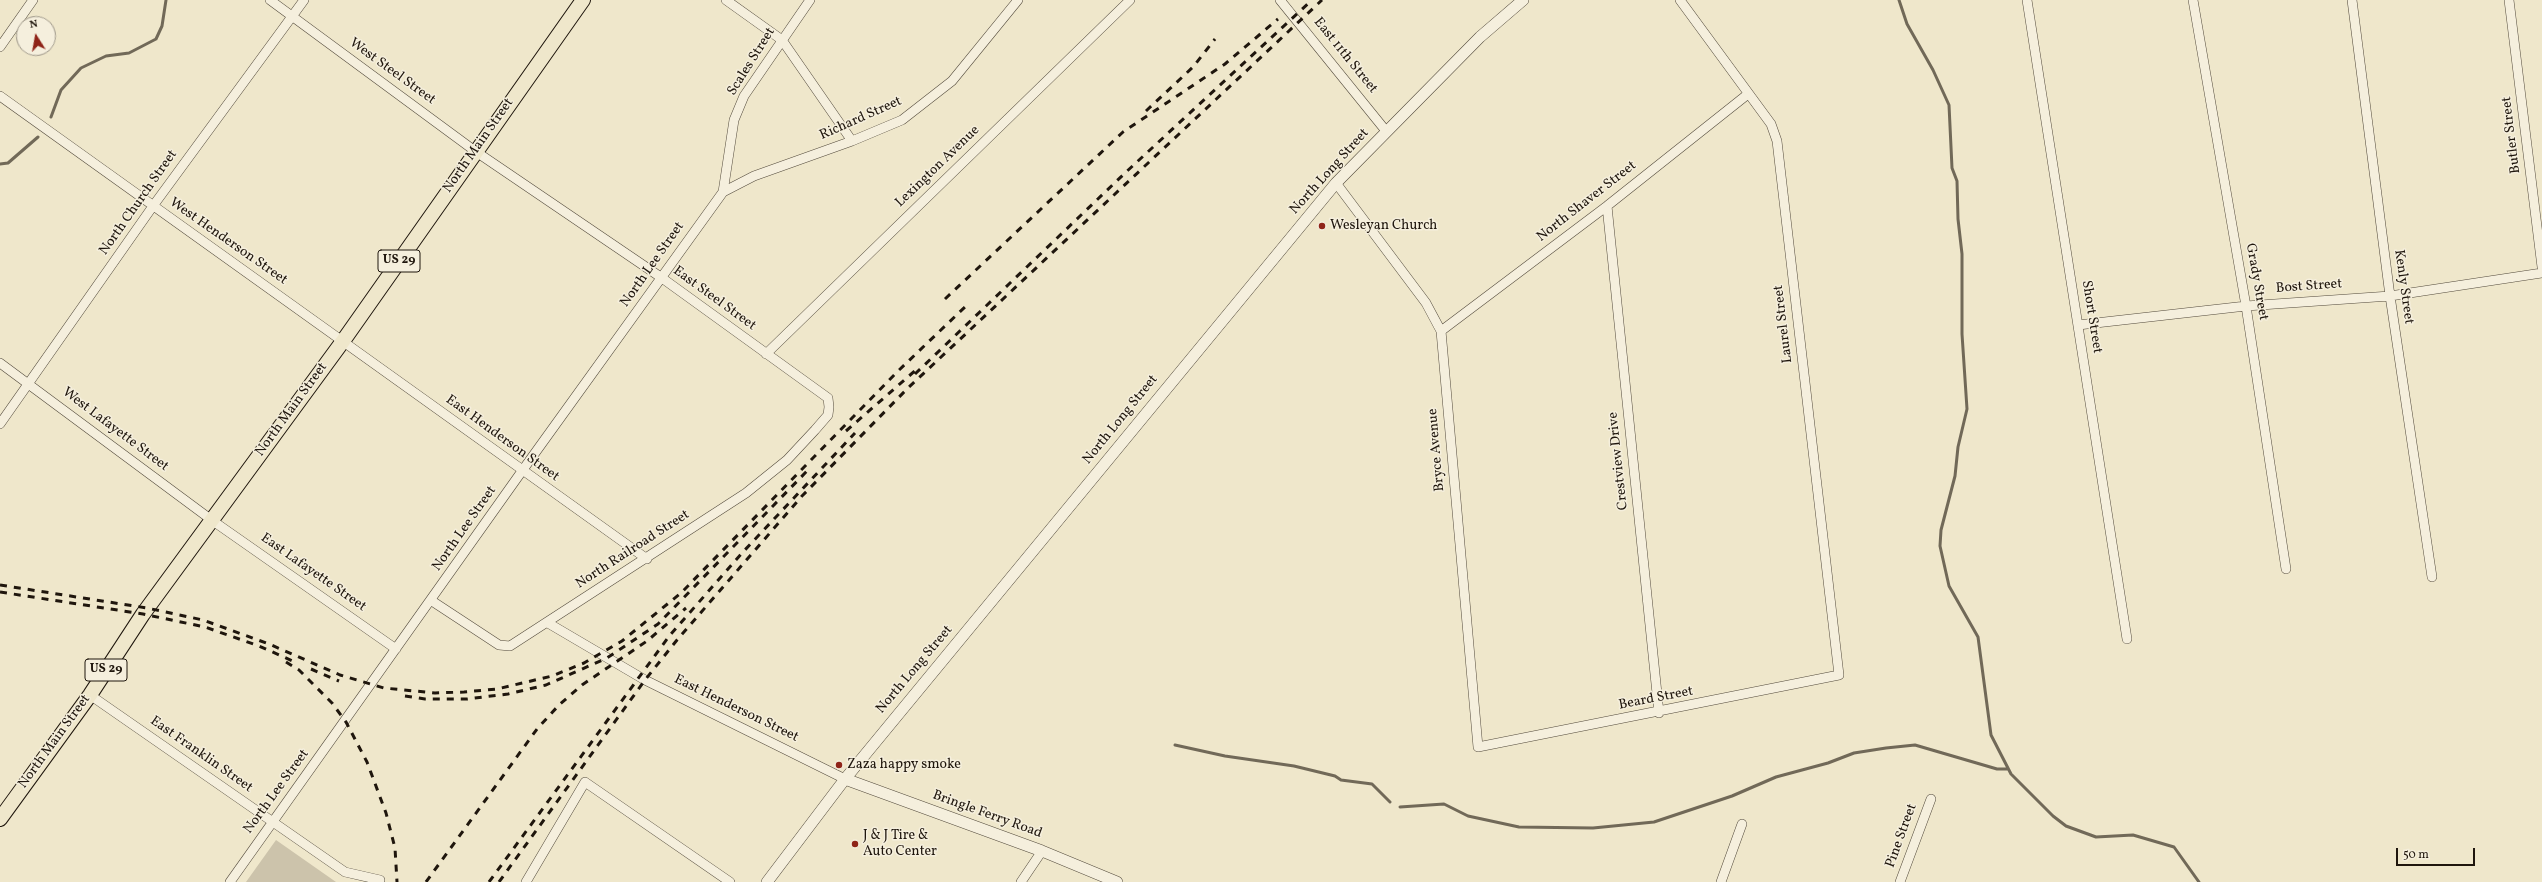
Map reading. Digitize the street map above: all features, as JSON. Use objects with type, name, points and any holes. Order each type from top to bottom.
[{"type":"main road","name":"North Main Street","points":[[0,819],[90,695],[143,614],[343,341],[475,151],[583,0]]},
{"type":"street","points":[[0,47],[33,0]]},
{"type":"street","name":"West Steel Street","points":[[270,0],[475,151]]},
{"type":"street","name":"North Church Street","points":[[0,424],[153,206],[304,0]]},
{"type":"street","points":[[726,0],[782,40],[852,141]]},
{"type":"street","name":"Scales Street","points":[[723,192],[734,120],[744,96],[810,0]]},
{"type":"street","name":"Richard Street","points":[[723,192],[754,176],[852,141],[902,120],[952,81],[1018,0]]},
{"type":"street","name":"Lexington Avenue","points":[[766,354],[1130,0]]},
{"type":"street","name":"East 11th Street","points":[[1280,0],[1386,131]]},
{"type":"street","name":"North Long Street","points":[[767,882],[845,779],[1336,183],[1480,37],[1523,0]]},
{"type":"street","name":"Laurel Street","points":[[1680,0],[1771,124],[1777,141],[1839,675]]},
{"type":"street","name":"Short Street","points":[[2027,0],[2127,639]]},
{"type":"street","name":"Grady Street","points":[[2192,0],[2246,306],[2286,569]]},
{"type":"street","name":"Kenly Street","points":[[2352,0],[2390,296],[2432,577]]},
{"type":"street","name":"Butler Street","points":[[2510,0],[2542,267]]},
{"type":"street","name":"North Shaver Street","points":[[1441,331],[1607,206],[1748,94]]},
{"type":"street","name":"West Henderson Street","points":[[0,96],[343,341]]},
{"type":"street","name":"East Steel Street","points":[[475,151],[662,278],[766,354],[822,392],[828,398],[830,407]]},
{"type":"street","name":"Bryce Avenue","points":[[1336,183],[1426,303],[1441,331],[1478,747]]},
{"type":"street","name":"North Lee Street","points":[[230,882],[396,649],[432,601],[522,471],[723,192]]},
{"type":"street","name":"Crestview Drive","points":[[1607,206],[1659,713]]},
{"type":"street","name":"Bost Street","points":[[2078,325],[2246,306],[2390,296],[2542,273]]},
{"type":"street","name":"East Henderson Street","points":[[343,341],[646,559]]},
{"type":"street","name":"West Lafayette Street","points":[[0,363],[213,520]]},
{"type":"street","name":"North Railroad Street","points":[[432,601],[499,645],[510,646],[746,493],[786,460],[828,415],[830,407]]},
{"type":"street","name":"East Lafayette Street","points":[[213,520],[396,649]]},
{"type":"street","name":"East Henderson Street","points":[[548,622],[615,663],[663,689],[845,779]]},
{"type":"street","name":"Beard Street","points":[[1478,747],[1659,713],[1839,675]]},
{"type":"street","name":"East Franklin Street","points":[[90,695],[345,872],[380,880]]},
{"type":"street","name":"Bringle Ferry Road","points":[[845,779],[1042,851],[1117,882]]},
{"type":"street","points":[[526,882],[585,782],[730,882]]},
{"type":"street","name":"Pine Street","points":[[1900,882],[1931,799]]},
{"type":"street","points":[[1721,882],[1742,824]]},
{"type":"street","points":[[1021,882],[1042,851]]},
{"type":"shaded area","points":[[276,840],[336,882],[246,882]]},
{"type":"waterway","points":[[51,117],[61,90],[81,68],[106,56],[129,53],[156,39],[162,26],[166,0]]},
{"type":"waterway","points":[[1899,0],[1907,24],[1933,70],[1949,105],[1952,168],[1957,181],[1958,219],[1962,254],[1962,334],[1967,409],[1958,447],[1955,476],[1941,530],[1940,546],[1949,586],[1978,637],[1991,735],[2011,774],[2053,816],[2066,826],[2096,837],[2133,835],[2174,847],[2199,882]]},
{"type":"waterway","points":[[0,164],[8,163],[38,137]]},
{"type":"waterway","points":[[1175,745],[1225,756],[1294,766],[1335,776],[1341,780],[1372,784],[1390,802]]},
{"type":"waterway","points":[[1400,807],[1444,804],[1468,816],[1519,827],[1593,828],[1654,822],[1732,796],[1776,777],[1828,763],[1854,753],[1886,748],[1915,745],[1997,769],[2007,769]]},
{"type":"railway","points":[[915,374],[1125,173],[1312,0]]},
{"type":"railway","points":[[499,882],[645,680],[677,640],[802,496],[908,388],[1322,0]]},
{"type":"railway","points":[[945,299],[1123,132],[1225,64],[1278,19]]},
{"type":"railway","points":[[1146,111],[1193,67],[1215,39]]},
{"type":"railway","points":[[0,585],[147,608],[203,620],[269,644],[340,675],[384,688],[435,693],[464,692],[497,689],[552,676],[584,663],[622,641],[681,593],[897,372],[967,305]]},
{"type":"railway","points":[[846,431],[917,369]]},
{"type":"railway","points":[[489,882],[670,635],[743,552],[855,433]]},
{"type":"railway","points":[[405,696],[425,699],[467,699],[508,694],[546,685],[607,658],[658,624],[807,471]]},
{"type":"railway","points":[[0,592],[143,614],[205,627],[259,646],[295,662]]},
{"type":"railway","points":[[426,882],[537,729],[559,705],[582,685],[647,641],[686,608]]},
{"type":"railway","points":[[286,662],[299,670],[332,703],[346,722],[367,762],[386,813],[395,848],[397,882]]},
{"type":"railway","points":[[311,669],[339,681]]},
{"type":"place","name":"Wesleyan Church","points":[[1322,226]]},
{"type":"place","name":"Zaza happy smoke","points":[[839,765]]},
{"type":"place","name":"J & J Tire & Auto Center","points":[[855,844]]}]
